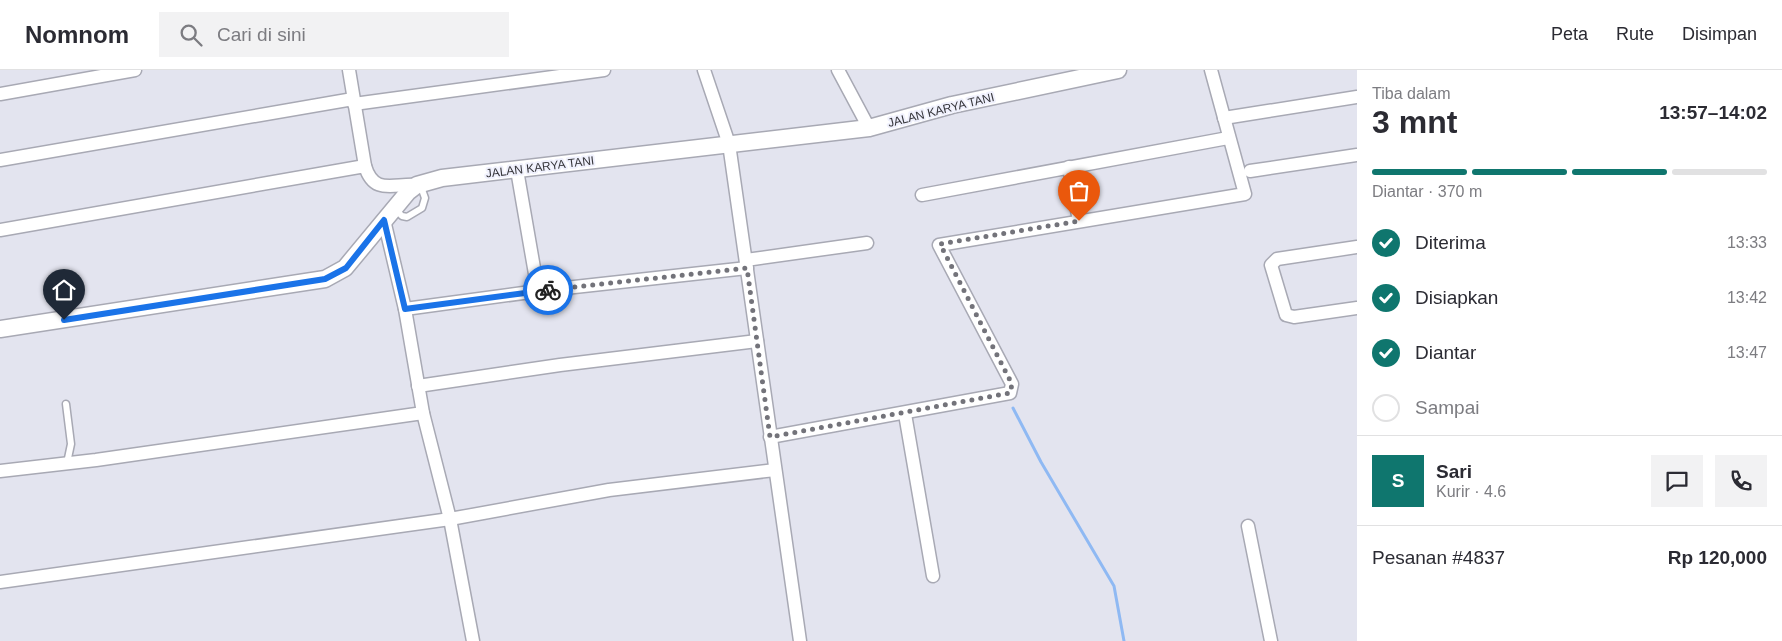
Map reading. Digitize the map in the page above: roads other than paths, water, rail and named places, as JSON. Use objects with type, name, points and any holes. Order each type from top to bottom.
[{"type":"street","points":[[0,94],[135,70]]},
{"type":"street","points":[[349,70],[365,166],[372,181],[379,186],[419,185]]},
{"type":"street","points":[[0,160],[354,101],[604,70]]},
{"type":"street","points":[[704,70],[729,144],[800,641]]},
{"type":"street","points":[[838,70],[869,128]]},
{"type":"street","name":"JALAN KARYA TANI","points":[[0,329],[316,282],[346,268],[408,192],[419,185],[442,178],[869,128],[952,105],[1118,70]]},
{"type":"street","points":[[770,437],[906,414],[1010,393],[1013,388],[940,244],[1245,194],[1228,138],[1211,70]]},
{"type":"street","points":[[1224,118],[1357,96]]},
{"type":"street","points":[[922,194],[1228,138]]},
{"type":"street","points":[[1250,171],[1357,155]]},
{"type":"street","points":[[0,230],[365,166]]},
{"type":"street","points":[[1069,167],[1079,221]]},
{"type":"street","points":[[517,170],[538,291]]},
{"type":"street","points":[[389,214],[423,413],[450,519],[473,641]]},
{"type":"street","points":[[405,309],[746,264],[867,243]]},
{"type":"street","points":[[1357,247],[1277,259],[1272,265],[1286,315],[1294,317],[1357,308]]},
{"type":"street","points":[[418,386],[560,365],[757,342]]},
{"type":"street","points":[[0,471],[423,413]]},
{"type":"street","points":[[906,414],[932,576]]},
{"type":"street","points":[[0,582],[450,519],[609,490],[775,470]]},
{"type":"street","points":[[1248,526],[1271,641]]},
{"type":"lane","points":[[66,404],[71,444],[67,463]]},
{"type":"waterway","points":[[1013,408],[1041,462],[1114,586],[1124,641]]}]
